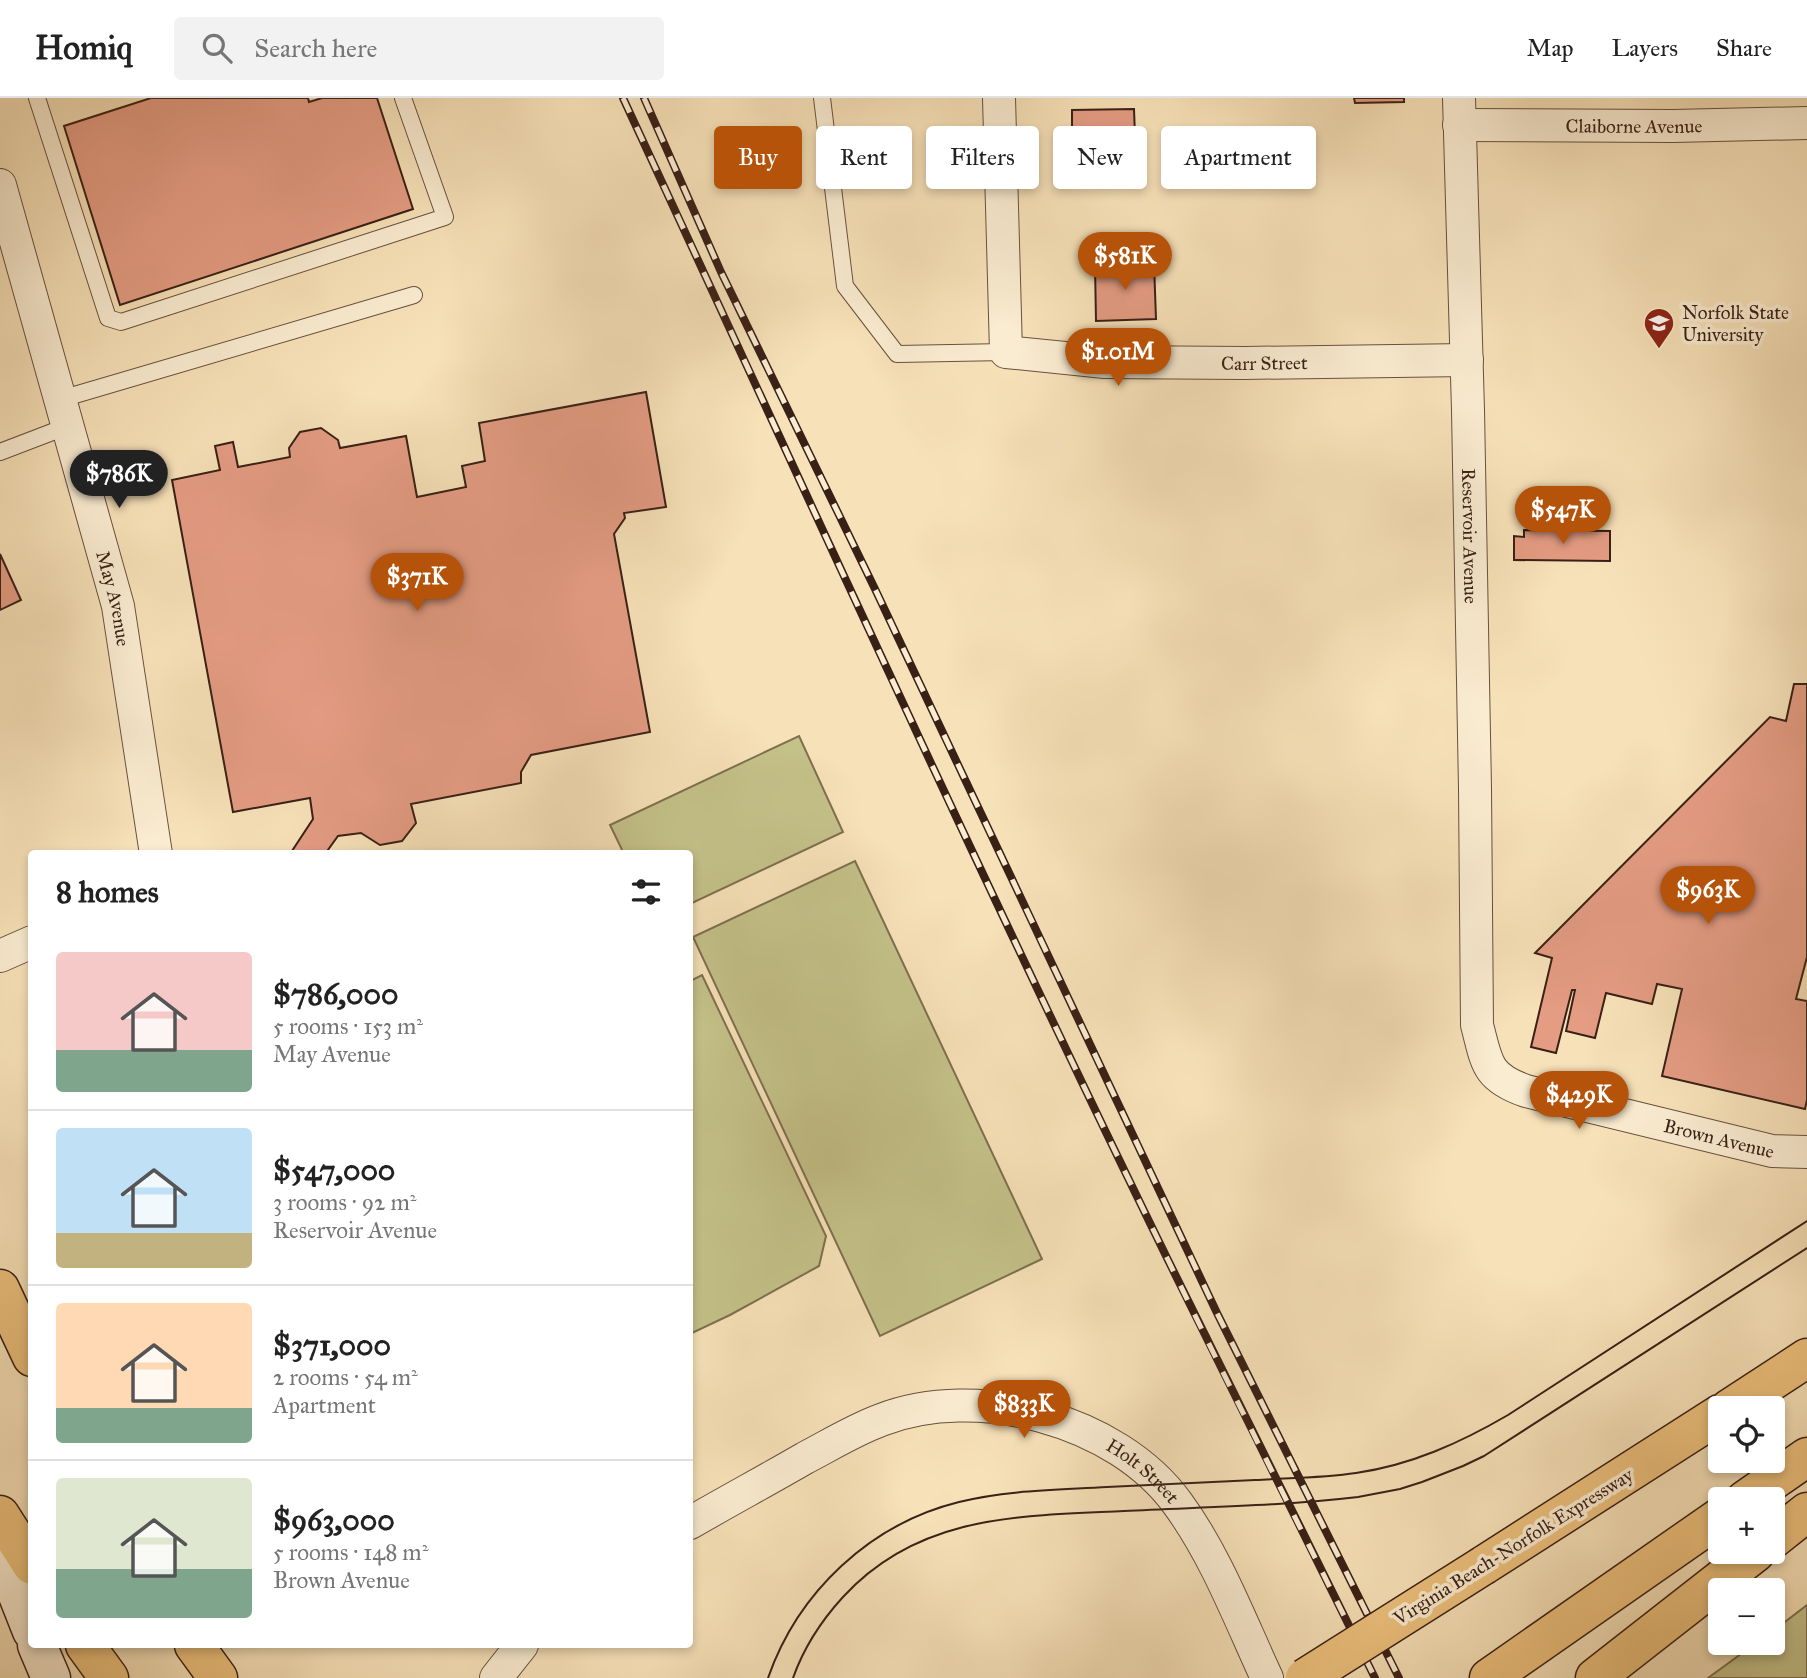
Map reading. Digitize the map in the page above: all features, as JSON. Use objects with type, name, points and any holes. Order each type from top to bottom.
[{"type":"highway","points":[[0,1289],[28,1348]]},
{"type":"highway","points":[[1749,1396],[1807,1358]]},
{"type":"highway","name":"Virginia Beach-Norfolk Expressway","points":[[1305,1678],[1708,1422]]},
{"type":"highway","points":[[1764,1487],[1807,1457]]},
{"type":"highway","points":[[1785,1529],[1807,1512]]},
{"type":"highway","points":[[0,1515],[28,1559]]},
{"type":"highway","points":[[1489,1678],[1708,1525]]},
{"type":"highway","points":[[1595,1678],[1741,1564]]},
{"type":"highway","points":[[87,1648],[109,1678]]},
{"type":"highway","points":[[196,1648],[218,1678]]},
{"type":"main road","points":[[0,1550],[28,1621]]},
{"type":"main road","points":[[38,1648],[51,1678]]},
{"type":"street","points":[[999,98],[1006,352]]},
{"type":"street","name":"Claiborne Avenue","points":[[1459,111],[1673,126],[1807,123]]},
{"type":"street","name":"Reservoir Avenue","points":[[1459,111],[1467,360],[1477,974]]},
{"type":"street","name":"May Avenue","points":[[0,185],[118,606],[155,850]]},
{"type":"street","name":"Carr Street","points":[[1006,352],[1105,362],[1467,360]]},
{"type":"street","points":[[0,956],[28,944]]},
{"type":"street","name":"Brown Avenue","points":[[1477,974],[1477,1025],[1486,1059],[1491,1071],[1509,1085],[1772,1150],[1807,1152]]},
{"type":"street","name":"Holt Street","points":[[693,1521],[858,1430],[903,1413],[929,1406],[958,1405],[986,1406],[1041,1417],[1079,1429],[1127,1455],[1150,1472],[1177,1502],[1212,1560],[1268,1678]]},
{"type":"street","points":[[496,1678],[520,1648]]},
{"type":"lane","points":[[37,98],[108,318],[121,321],[445,217],[403,98]]},
{"type":"lane","points":[[821,98],[845,286],[897,354],[1006,352]]},
{"type":"lane","points":[[0,452],[65,413],[414,295]]},
{"type":"shaded area","points":[[799,736],[843,832],[693,903],[693,850],[622,850],[610,825]]},
{"type":"shaded area","points":[[855,861],[1042,1259],[880,1336],[693,937]]},
{"type":"shaded area","points":[[702,975],[826,1236],[819,1266],[693,1333],[693,980]]},
{"type":"shaded area","points":[[1807,1605],[1807,1678],[1708,1678],[1740,1655],[1785,1655],[1785,1622]]},
{"type":"building","points":[[151,98],[308,98],[309,102],[322,98],[377,98],[413,209],[120,305],[64,126]]},
{"type":"building","points":[[1354,98],[1404,98],[1404,102],[1355,103]]},
{"type":"building","points":[[1134,109],[1135,126],[1072,126],[1072,110]]},
{"type":"building","points":[[1154,263],[1156,319],[1096,321],[1095,266]]},
{"type":"building","points":[[646,392],[666,507],[624,513],[625,518],[614,534],[650,732],[531,755],[521,772],[521,783],[411,804],[416,823],[402,841],[380,845],[361,833],[338,836],[328,850],[293,850],[313,819],[310,798],[233,812],[172,480],[220,470],[215,446],[233,442],[238,467],[290,457],[289,448],[300,432],[321,428],[338,440],[340,448],[406,436],[417,497],[466,487],[462,466],[485,461],[479,423]]},
{"type":"building","points":[[1524,530],[1610,531],[1610,561],[1514,560],[1514,536],[1524,537]]},
{"type":"building","points":[[0,554],[21,600],[0,610]]},
{"type":"building","points":[[1794,684],[1807,684],[1807,957],[1796,999],[1807,1001],[1805,1109],[1662,1076],[1682,989],[1657,984],[1652,1004],[1606,993],[1595,1038],[1566,1031],[1575,990],[1572,990],[1556,1053],[1531,1047],[1552,958],[1535,953],[1770,717],[1786,721]]},
{"type":"tram line","points":[[768,1678],[798,1617],[818,1590],[841,1566],[867,1545],[926,1512],[977,1498],[1014,1493],[1331,1476],[1416,1459],[1472,1435],[1508,1415],[1807,1221]]},
{"type":"tram line","points":[[793,1678],[802,1656],[827,1615],[873,1570],[904,1549],[938,1535],[1009,1519],[1329,1500],[1400,1489],[1422,1482],[1484,1456],[1807,1248]]},
{"type":"railway","points":[[623,98],[892,680],[1098,1116],[1375,1678]]},
{"type":"railway","points":[[644,98],[721,272],[875,589],[1217,1313],[1399,1678]]},
{"type":"place","name":"Norfolk State University","points":[[1659,350]]}]
